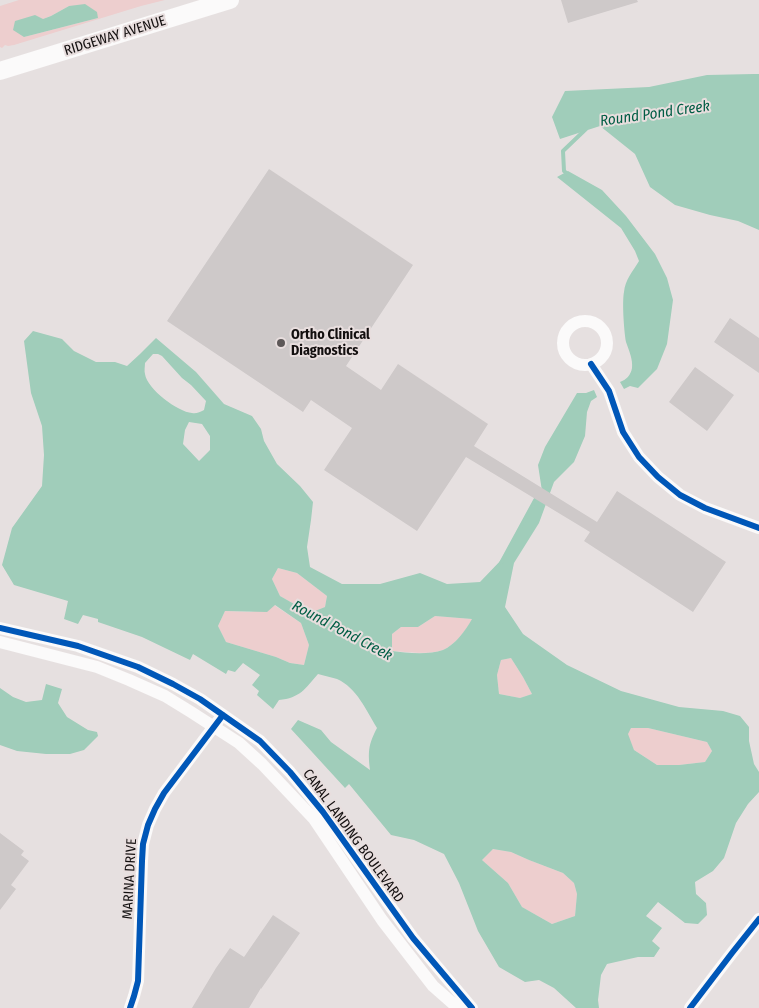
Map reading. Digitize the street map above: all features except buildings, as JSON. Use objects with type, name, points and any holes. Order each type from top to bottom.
[{"type":"main road","name":"RIDGEWAY AVENUE","points":[[0,71],[230,0]]},
{"type":"street","points":[[591,364],[609,391],[623,432],[639,457],[658,477],[680,494],[705,508],[759,528]]},
{"type":"street","name":"CANAL LANDING BOULEVARD","points":[[0,628],[78,646],[138,667],[200,699],[260,741],[290,772],[323,812],[413,938],[472,1008]]},
{"type":"street","name":"CANAL LANDING BOULEVARD","points":[[0,642],[97,667],[129,680],[165,696],[239,744],[262,764],[314,819],[382,920],[433,986],[458,1008]]},
{"type":"street","name":"MARINA DRIVE","points":[[130,1008],[138,980],[143,844],[148,825],[164,793],[223,715]]},
{"type":"street","points":[[690,1008],[759,918]]},
{"type":"shaded area","points":[[19,0],[165,0],[14,45],[5,45],[2,48],[0,47],[0,6]],"holes":[[[69,6],[98,18],[24,37],[43,19]]]},
{"type":"shaded area","points":[[278,568],[297,573],[327,596],[325,607],[310,613],[280,596],[272,579]]},
{"type":"shaded area","points":[[274,605],[301,623],[309,645],[304,665],[290,663],[226,642],[218,626],[225,611],[251,612]]},
{"type":"shaded area","points":[[435,616],[473,619],[456,641],[438,652],[392,651],[392,634],[401,627],[418,627]]},
{"type":"shaded area","points":[[511,658],[532,694],[520,698],[499,694],[497,675],[501,660]]},
{"type":"shaded area","points":[[631,728],[648,728],[707,742],[712,751],[705,762],[657,765],[634,750],[627,734]]},
{"type":"shaded area","points":[[493,849],[511,852],[563,873],[574,883],[577,894],[575,916],[552,924],[522,907],[508,883],[482,860]]},
{"type":"water","points":[[85,4],[97,12],[98,18],[24,37],[13,30],[15,21],[35,15],[43,19],[69,6]]},
{"type":"water","points":[[759,74],[759,230],[738,221],[675,205],[650,187],[635,154],[600,126],[560,139],[552,117],[565,91],[649,87],[707,75]]},
{"type":"water","points":[[568,171],[602,190],[626,216],[655,254],[667,278],[673,300],[667,344],[657,369],[638,388],[630,386],[624,389],[620,382],[628,377],[632,368],[626,342],[623,302],[626,284],[639,261],[621,228],[557,177]]},
{"type":"water","points":[[33,331],[62,339],[74,351],[96,362],[115,362],[127,366],[156,338],[196,372],[224,404],[252,416],[261,429],[264,441],[277,464],[300,486],[313,502],[307,547],[310,567],[342,584],[380,584],[420,573],[447,584],[480,582],[504,557],[542,491],[538,465],[545,447],[577,393],[586,393],[594,390],[597,397],[591,401],[587,412],[585,436],[574,462],[554,482],[539,523],[514,563],[505,607],[523,634],[567,665],[621,691],[679,707],[723,711],[740,716],[749,727],[749,741],[754,764],[759,772],[759,792],[748,804],[736,823],[724,858],[713,871],[695,882],[696,894],[706,903],[707,915],[698,924],[685,923],[658,902],[646,916],[662,928],[652,941],[660,948],[654,957],[638,957],[607,964],[601,975],[599,1008],[576,1008],[554,988],[539,980],[525,982],[499,967],[478,931],[459,883],[444,854],[414,840],[391,835],[349,784],[345,788],[291,729],[298,720],[321,730],[331,742],[370,770],[369,749],[377,728],[356,694],[344,683],[318,674],[302,692],[279,700],[273,709],[257,695],[259,691],[252,685],[260,675],[243,663],[235,672],[228,670],[226,674],[193,654],[190,660],[142,637],[98,622],[98,619],[83,615],[78,624],[64,619],[68,601],[14,585],[2,565],[12,528],[42,486],[44,455],[42,426],[31,393],[24,341]],"holes":[[[153,354],[162,356],[206,401],[204,410],[195,413],[179,409],[157,393],[147,380],[145,363]],[[189,422],[202,424],[210,436],[210,450],[199,461],[183,444],[185,430]],[[278,568],[297,573],[327,596],[325,607],[310,613],[280,596],[272,579]],[[275,605],[301,623],[309,645],[304,665],[290,663],[226,642],[218,626],[225,611],[267,612]],[[435,616],[472,619],[452,645],[431,653],[392,651],[392,634],[401,627],[418,627]],[[511,658],[532,694],[520,698],[499,694],[497,675],[501,660]],[[631,728],[648,728],[707,742],[712,751],[705,762],[657,765],[634,750],[628,734]],[[493,849],[511,852],[563,873],[574,883],[577,894],[575,916],[552,924],[522,907],[508,883],[482,860]]]},
{"type":"water","points":[[46,684],[62,689],[58,703],[67,717],[88,730],[97,732],[98,736],[84,750],[70,754],[17,751],[0,745],[0,688],[13,697],[26,702],[42,700]]},
{"type":"waterway","name":"Round Pond Creek","points":[[570,176],[564,171],[563,151],[586,129]]},
{"type":"waterway","name":"Round Pond Creek","points":[[501,563],[538,495]]},
{"type":"cycle path","points":[[591,364],[609,391],[623,432],[639,457],[658,477],[680,495],[705,508],[759,528]]},
{"type":"cycle path","points":[[0,628],[78,646],[138,667],[200,699],[260,741],[290,772],[323,812],[413,938],[472,1008]]},
{"type":"cycle path","points":[[130,1008],[138,981],[143,844],[148,825],[164,793],[223,715]]},
{"type":"cycle path","points":[[690,1008],[759,919]]},
{"type":"place","name":"Ortho Clinical Diagnostics","points":[[281,343]]}]
